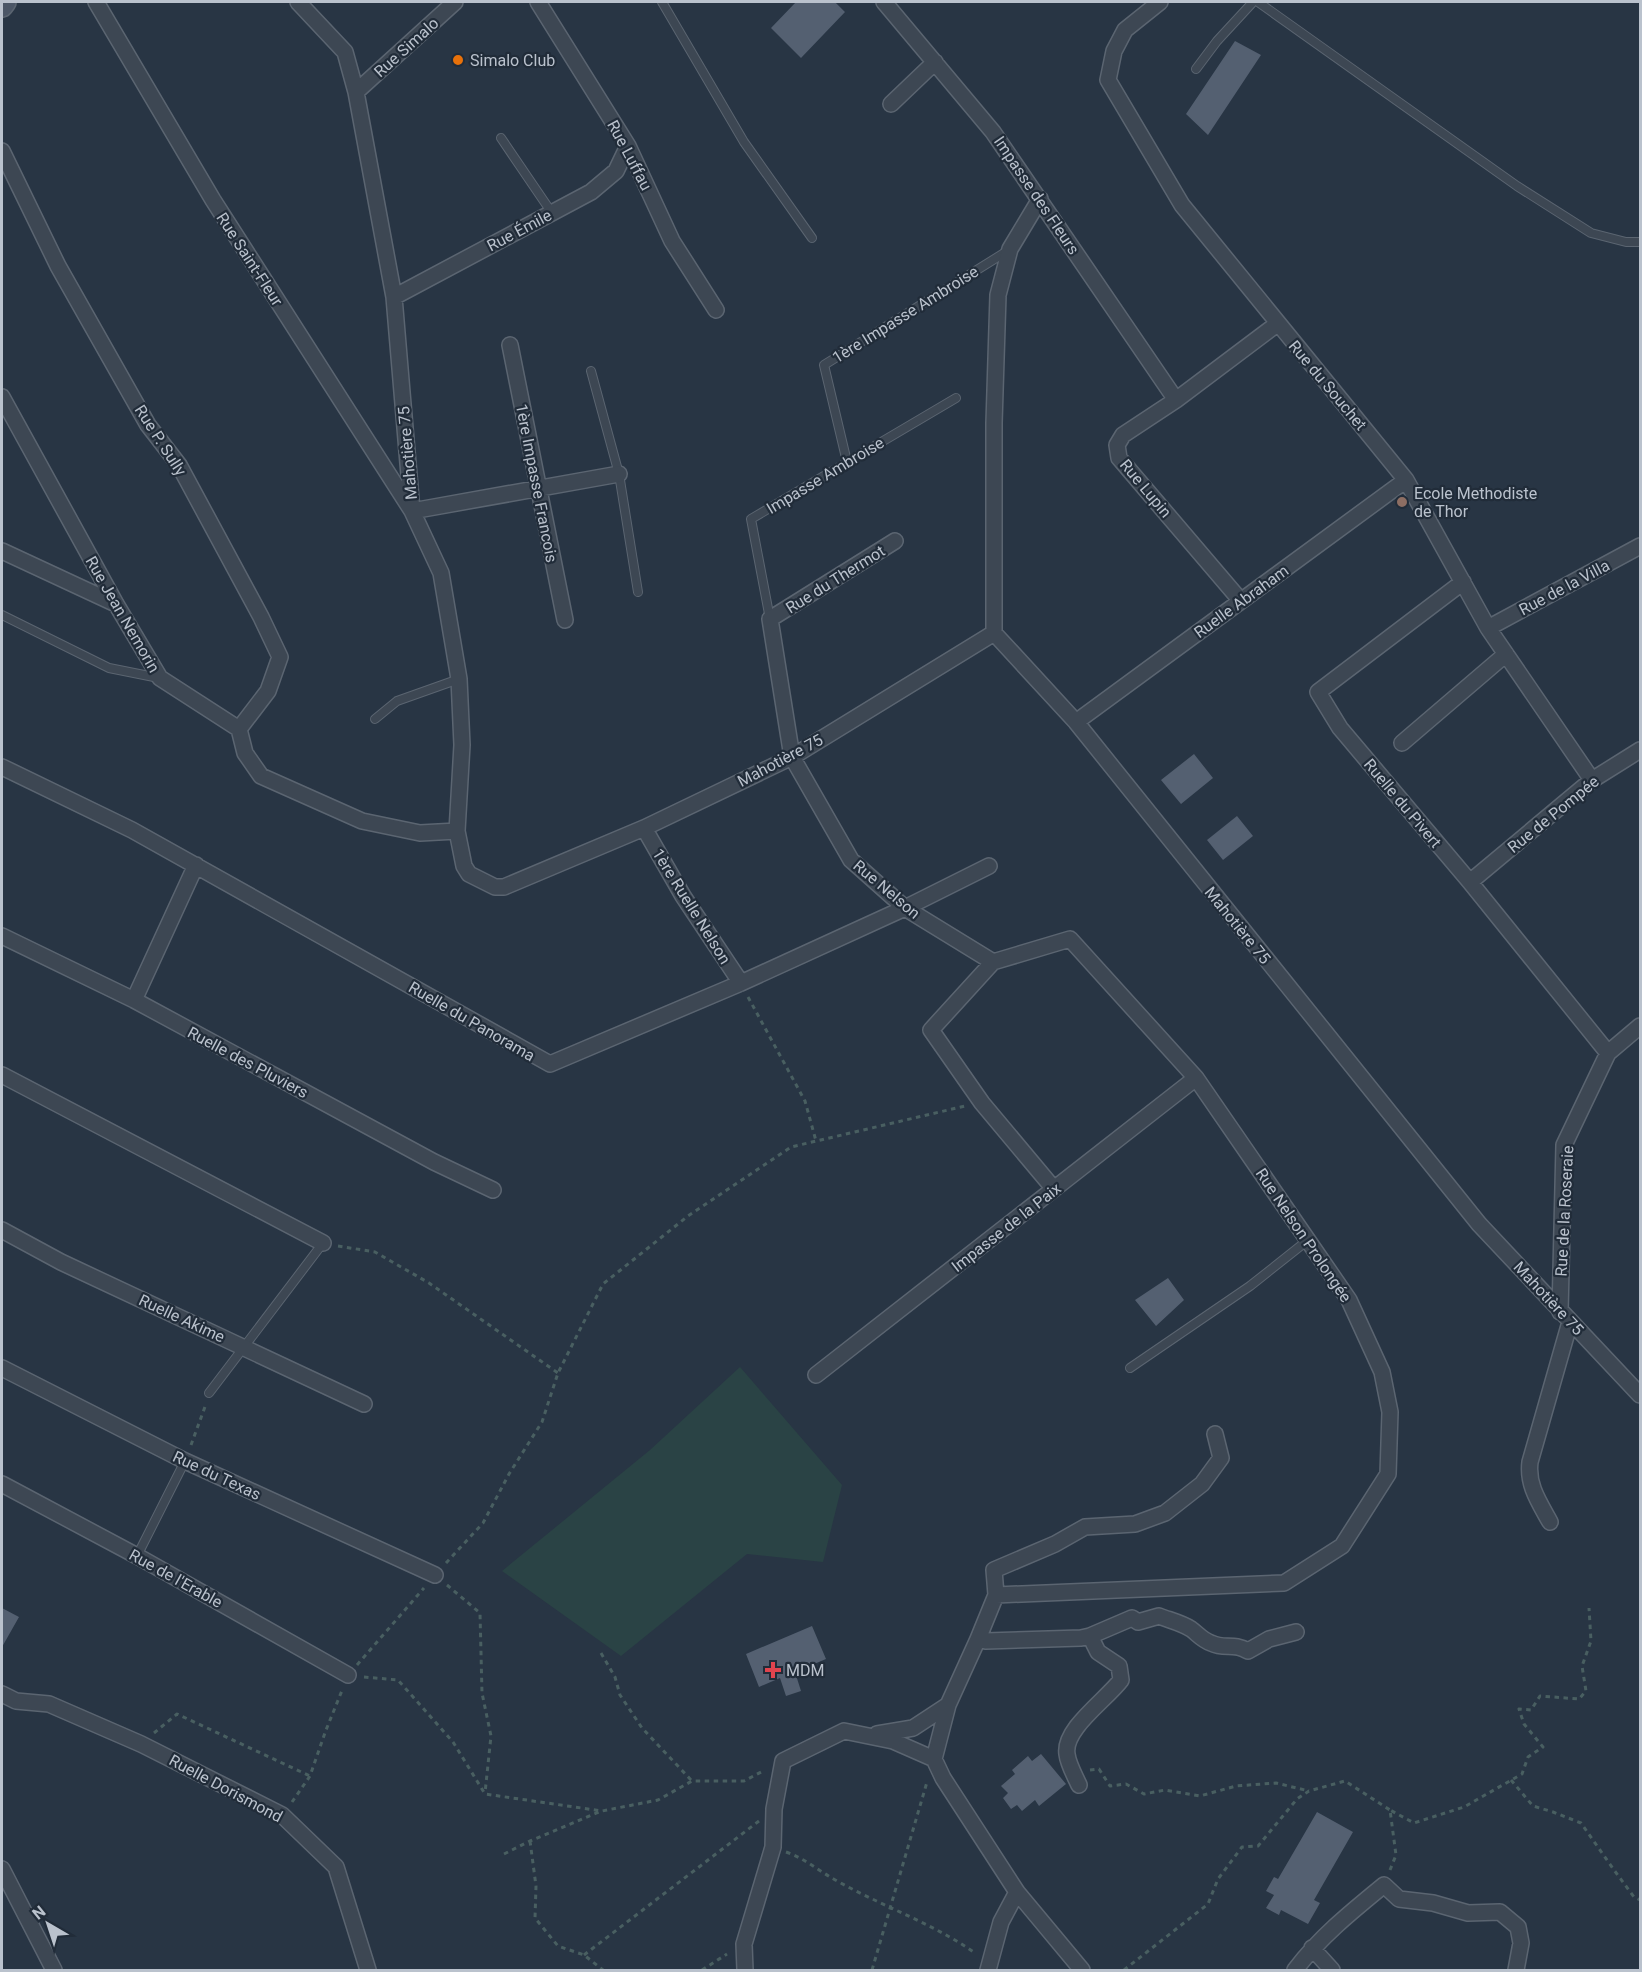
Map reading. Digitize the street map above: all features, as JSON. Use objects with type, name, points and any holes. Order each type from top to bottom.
[{"type":"street","points":[[2,6],[5,2]]},
{"type":"street","name":"Rue Saint-Fleur","points":[[96,2],[213,200],[412,512]]},
{"type":"street","name":"Mahotière 75","points":[[298,2],[345,52],[356,92],[394,297],[412,512],[441,573],[459,679],[462,746],[457,831],[464,866],[470,874],[495,887],[504,887],[644,828],[792,757],[994,633],[1076,722],[1479,1224],[1641,1395]]},
{"type":"street","name":"Rue Simalo","points":[[356,92],[455,2]]},
{"type":"street","name":"Rue Luffau","points":[[538,2],[628,146],[672,241],[716,310]]},
{"type":"street","name":"Impasse des Fleurs","points":[[884,2],[993,132],[1176,400]]},
{"type":"street","name":"Rue du Souchet","points":[[1160,2],[1125,30],[1114,51],[1108,80],[1182,205],[1406,480],[1488,628],[1592,780]]},
{"type":"street","points":[[891,104],[935,62]]},
{"type":"street","name":"Rue Émile","points":[[394,297],[591,192],[616,171],[628,146]]},
{"type":"street","name":"Rue P. Sully","points":[[2,151],[58,266],[148,425],[179,465],[261,617],[280,657],[268,691],[239,729]]},
{"type":"street","points":[[994,633],[994,423],[998,295],[1010,249],[1040,199]]},
{"type":"street","name":"Rue Lupin","points":[[1241,601],[1119,458],[1118,445],[1123,435],[1176,400],[1277,324]]},
{"type":"street","name":"1ère Impasse Francois","points":[[510,345],[565,620]]},
{"type":"street","name":"Rue Jean Nemorin","points":[[2,398],[6,418],[160,678],[239,729]]},
{"type":"street","points":[[412,512],[619,474]]},
{"type":"street","name":"Ruelle Abraham","points":[[1076,722],[1406,480]]},
{"type":"street","name":"Rue du Thermot","points":[[792,757],[770,619],[895,541]]},
{"type":"street","name":"Rue de la Villa","points":[[1488,628],[1641,546]]},
{"type":"street","points":[[2,551],[116,604]]},
{"type":"street","name":"Ruelle du Pivert","points":[[1463,582],[1318,692],[1340,728],[1470,882],[1608,1053]]},
{"type":"street","points":[[1402,743],[1506,654]]},
{"type":"street","points":[[239,729],[245,753],[261,776],[362,821],[420,833],[457,831]]},
{"type":"street","name":"Rue de Pompée","points":[[1470,882],[1592,780],[1641,750]]},
{"type":"street","name":"Rue Nelson","points":[[792,757],[851,860],[905,909],[993,962]]},
{"type":"street","name":"Ruelle du Panorama","points":[[2,767],[132,830],[550,1064],[741,983],[905,909],[989,866]]},
{"type":"street","name":"1ère Ruelle Nelson","points":[[644,828],[683,896],[741,983]]},
{"type":"street","points":[[134,1000],[196,865]]},
{"type":"street","name":"Ruelle des Pluviers","points":[[2,936],[134,1000],[434,1162],[493,1190]]},
{"type":"street","name":"Rue Nelson Prolongée","points":[[993,962],[1070,939],[1196,1078],[1348,1300],[1382,1372],[1389,1412],[1388,1474],[1342,1546],[1284,1583],[996,1594]]},
{"type":"street","points":[[993,962],[931,1030],[981,1103],[1054,1189]]},
{"type":"street","name":"Rue de la Roseraie","points":[[1550,1522],[1530,1485],[1528,1474],[1565,1317],[1564,1145],[1608,1053],[1641,1026]]},
{"type":"street","points":[[2,1074],[323,1243]]},
{"type":"street","name":"Impasse de la Paix","points":[[816,1375],[1196,1078]]},
{"type":"street","name":"Ruelle Akime","points":[[2,1230],[61,1262],[364,1404]]},
{"type":"street","name":"Rue du Texas","points":[[2,1368],[185,1461],[435,1575]]},
{"type":"street","points":[[1082,1971],[1017,1892],[943,1779],[934,1759],[948,1705],[996,1594],[994,1570],[1055,1544],[1085,1527],[1135,1524],[1165,1513],[1202,1484],[1221,1458],[1215,1434]]},
{"type":"street","name":"Rue de l'Erable","points":[[2,1484],[137,1556],[348,1675]]},
{"type":"street","points":[[978,1639],[986,1641],[1081,1638],[1132,1618],[1138,1622],[1159,1616],[1191,1629],[1197,1636],[1210,1643],[1220,1646],[1238,1645],[1248,1651],[1269,1639],[1296,1632]]},
{"type":"street","points":[[1079,1785],[1066,1753],[1073,1730],[1112,1692],[1121,1680],[1119,1666],[1098,1652],[1090,1636]]},
{"type":"street","name":"Ruelle Dorismond","points":[[2,1694],[16,1701],[49,1704],[141,1743],[282,1815],[336,1868],[368,1971]]},
{"type":"street","points":[[866,1735],[913,1728],[948,1705]]},
{"type":"street","points":[[745,1971],[744,1944],[773,1847],[774,1809],[783,1761],[844,1731],[893,1741],[934,1759]]},
{"type":"street","points":[[2,1869],[54,1971]]},
{"type":"street","points":[[1294,1971],[1312,1948],[1339,1922],[1384,1885],[1399,1899],[1433,1903],[1468,1913],[1500,1912],[1518,1927],[1521,1943],[1516,1971]]},
{"type":"street","points":[[989,1967],[1001,1922],[1017,1892]]},
{"type":"street","points":[[1312,1948],[1332,1971]]},
{"type":"lane","points":[[663,2],[744,142],[812,238]]},
{"type":"lane","points":[[1196,69],[1217,41],[1253,2]]},
{"type":"lane","points":[[1258,2],[1517,186],[1591,233],[1626,242],[1641,242]]},
{"type":"lane","points":[[501,138],[552,213]]},
{"type":"lane","name":"1ère Impasse Ambroise","points":[[847,462],[824,364],[1010,249]]},
{"type":"lane","points":[[591,371],[619,474],[638,592]]},
{"type":"lane","name":"Impasse Ambroise","points":[[770,619],[751,519],[956,398]]},
{"type":"lane","points":[[2,615],[110,668],[160,678]]},
{"type":"lane","points":[[375,719],[397,701],[459,679]]},
{"type":"lane","points":[[1130,1368],[1250,1286],[1308,1240]]},
{"type":"lane","points":[[209,1393],[323,1243]]},
{"type":"lane","points":[[137,1556],[185,1461]]},
{"type":"path","points":[[741,983],[805,1101],[816,1141]]},
{"type":"path","points":[[282,1815],[310,1776],[348,1675],[483,1523],[509,1474],[542,1422],[558,1373],[603,1284],[688,1216],[791,1147],[981,1103]]},
{"type":"path","points":[[323,1243],[375,1252],[429,1283],[558,1373]]},
{"type":"path","points":[[185,1461],[209,1393]]},
{"type":"path","points":[[435,1575],[480,1613],[482,1693],[490,1736],[485,1794]]},
{"type":"path","points":[[1124,1971],[1208,1904],[1218,1879],[1242,1847],[1258,1846],[1297,1799],[1309,1791],[1345,1781],[1414,1823],[1464,1807],[1522,1774],[1528,1757],[1543,1748],[1524,1724],[1520,1709],[1531,1710],[1540,1696],[1579,1699],[1586,1691],[1582,1666],[1591,1641],[1589,1608]]},
{"type":"path","points":[[601,1653],[615,1677],[620,1695],[642,1728],[692,1781]]},
{"type":"path","points":[[348,1675],[398,1680],[453,1742],[485,1794]]},
{"type":"path","points":[[141,1743],[177,1714],[310,1776]]},
{"type":"path","points":[[872,1971],[934,1759]]},
{"type":"path","points":[[504,1854],[602,1811],[658,1800],[692,1781],[744,1781],[783,1761]]},
{"type":"path","points":[[1079,1785],[1085,1770],[1099,1769],[1110,1786],[1126,1784],[1144,1794],[1165,1790],[1200,1796],[1236,1786],[1276,1783],[1309,1791]]},
{"type":"path","points":[[1511,1780],[1533,1806],[1581,1823],[1634,1897],[1641,1900]]},
{"type":"path","points":[[485,1794],[602,1811]]},
{"type":"path","points":[[584,1955],[774,1809]]},
{"type":"path","points":[[1384,1885],[1396,1855],[1390,1810]]},
{"type":"path","points":[[530,1841],[536,1886],[535,1918],[558,1946],[584,1955],[603,1971]]},
{"type":"path","points":[[773,1847],[801,1857],[836,1881],[954,1938],[989,1967]]},
{"type":"path","points":[[702,1971],[744,1944]]},
{"type":"green space","points":[[740,1367],[842,1485],[823,1562],[747,1554],[621,1656],[502,1571],[650,1450]]},
{"type":"building","points":[[796,2],[835,2],[845,12],[801,58],[771,28]]},
{"type":"building","points":[[1235,41],[1261,55],[1208,135],[1186,114]]},
{"type":"building","points":[[1194,754],[1213,778],[1181,804],[1161,780]]},
{"type":"building","points":[[1237,816],[1253,836],[1223,860],[1207,840]]},
{"type":"building","points":[[1168,1278],[1184,1300],[1156,1326],[1135,1300]]},
{"type":"building","points":[[2,1608],[19,1617],[2,1647]]},
{"type":"building","points":[[812,1626],[826,1659],[795,1672],[801,1691],[786,1696],[780,1678],[759,1687],[746,1654]]},
{"type":"building","points":[[1041,1754],[1066,1784],[1039,1806],[1035,1800],[1022,1811],[1017,1805],[1011,1809],[1003,1798],[1008,1793],[1001,1786],[1015,1774],[1012,1770],[1028,1756],[1032,1761]]},
{"type":"building","points":[[1317,1812],[1353,1832],[1314,1900],[1320,1903],[1308,1924],[1281,1910],[1279,1915],[1266,1908],[1274,1895],[1266,1891],[1274,1877],[1278,1879]]},
{"type":"place","name":"Simalo Club","points":[[458,60]]},
{"type":"place","name":"Ecole Methodiste de Thor","points":[[1402,502]]},
{"type":"place","name":"MDM","points":[[773,1670]]}]
